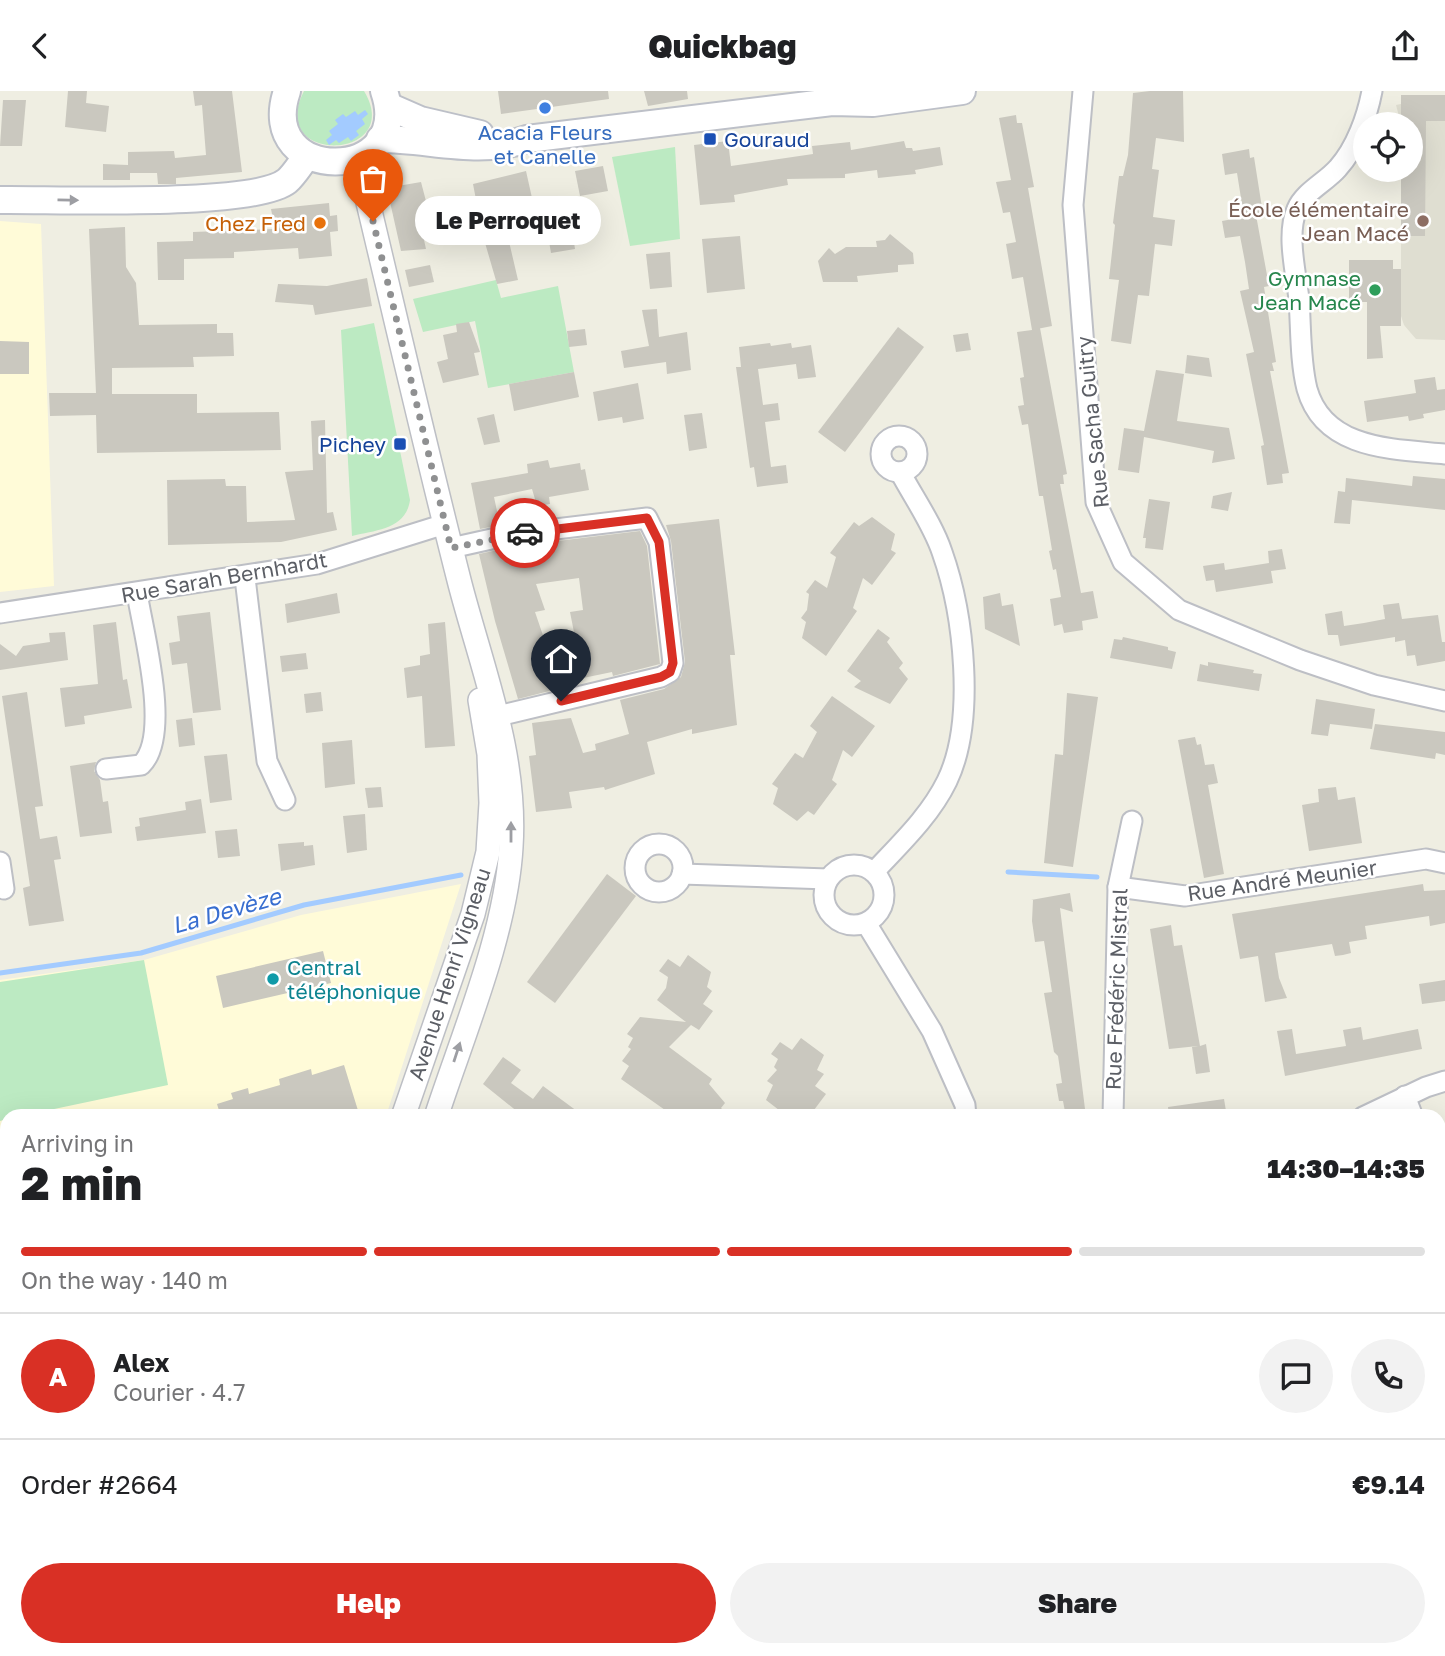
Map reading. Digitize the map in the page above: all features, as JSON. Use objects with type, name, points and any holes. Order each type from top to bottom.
[{"type":"main road","points":[[286,91],[282,116],[286,129],[293,142],[319,160]]},
{"type":"main road","points":[[832,101],[859,91]]},
{"type":"main road","points":[[376,143],[416,139],[480,149],[505,147],[527,139],[832,101],[873,103],[961,91]]},
{"type":"main road","points":[[0,199],[159,201],[254,192],[286,181],[319,160],[354,160],[376,143],[387,123],[386,99]]},
{"type":"main road","points":[[386,99],[420,120],[467,132],[527,139]]},
{"type":"street","name":"Rue Sacha Guitry","points":[[1083,91],[1073,205],[1096,502],[1123,562],[1179,610],[1300,660],[1374,685],[1445,701]]},
{"type":"street","points":[[1372,91],[1351,149],[1339,168],[1301,202],[1296,212],[1294,242],[1307,389],[1320,417],[1338,433],[1364,444],[1445,454]]},
{"type":"street","name":"Avenue Henri Vigneau","points":[[376,143],[366,194],[493,711],[512,802],[511,849],[500,918],[439,1109]]},
{"type":"street","points":[[319,160],[352,176],[366,194]]},
{"type":"street","points":[[874,872],[924,817],[946,783],[958,756],[964,675],[958,608],[942,550],[900,473]]},
{"type":"street","points":[[451,548],[514,534],[647,518],[659,542],[673,663],[670,672],[661,677],[493,711]]},
{"type":"street","name":"Rue Sarah Bernhardt","points":[[0,613],[245,578],[317,564],[445,524]]},
{"type":"street","points":[[245,578],[267,761],[285,800]]},
{"type":"street","points":[[106,769],[141,765],[153,748],[153,691],[137,593]]},
{"type":"street","name":"Avenue Henri Vigneau","points":[[405,1109],[473,914],[488,852],[493,711]]},
{"type":"street","name":"Rue Frédéric Mistral","points":[[1113,1109],[1118,887],[1132,821]]},
{"type":"street","name":"Rue André Meunier","points":[[1118,887],[1185,896],[1426,859],[1445,863]]},
{"type":"street","points":[[0,862],[4,889]]},
{"type":"street","points":[[854,864],[874,872],[884,889],[884,900],[881,909],[866,923],[842,923],[828,911],[823,894],[828,879],[835,871],[854,864]]},
{"type":"street","points":[[682,874],[828,879]]},
{"type":"street","points":[[866,923],[932,1031],[965,1109]]},
{"type":"street","points":[[1379,1109],[1445,1081]]},
{"type":"street","points":[[1405,1096],[1410,1109]]},
{"type":"shaded area","name":"École élémentaire Jean Macé","points":[[1445,95],[1445,340],[1416,339],[1404,325],[1401,316],[1401,182],[1423,182],[1423,112],[1398,112],[1396,105]]},
{"type":"shaded area","points":[[0,221],[41,224],[54,586],[0,592]]},
{"type":"shaded area","points":[[461,884],[388,1109],[0,1109],[0,980],[144,960],[301,915]]},
{"type":"green space","points":[[304,91],[364,91],[372,114],[367,131],[353,142],[335,145],[317,142],[303,132],[297,115]]},
{"type":"green space","points":[[675,147],[680,239],[630,246],[612,157]]},
{"type":"green space","points":[[496,280],[501,298],[558,286],[574,372],[488,388],[475,321],[423,332],[413,299]]},
{"type":"green space","points":[[374,323],[410,500],[403,517],[396,523],[380,530],[352,536],[341,330]]},
{"type":"green space","points":[[144,960],[168,1085],[54,1109],[0,1109],[0,982]]},
{"type":"water","points":[[365,110],[368,114],[362,119],[365,124],[356,131],[359,135],[351,141],[348,137],[329,145],[326,140],[332,135],[329,131],[338,124],[335,120],[343,114],[346,117],[355,111],[358,115]]},
{"type":"building","points":[[68,91],[87,91],[86,103],[109,106],[106,132],[65,127]]},
{"type":"building","points":[[193,91],[232,91],[242,172],[176,178],[176,184],[158,184],[157,173],[130,173],[130,180],[103,180],[103,164],[128,165],[128,152],[174,151],[175,158],[206,155],[202,105],[195,106]]},
{"type":"building","points":[[498,91],[608,91],[609,99],[501,114]]},
{"type":"building","points":[[644,91],[687,91],[688,99],[648,106]]},
{"type":"building","points":[[1183,91],[1184,142],[1156,138],[1152,169],[1159,170],[1153,217],[1175,220],[1172,246],[1155,244],[1149,296],[1138,295],[1131,344],[1111,341],[1119,280],[1109,279],[1115,225],[1113,223],[1119,176],[1123,176],[1128,155],[1133,93]]},
{"type":"building","points":[[1401,95],[1445,95],[1445,121],[1426,121],[1425,236],[1401,236],[1401,182],[1423,182],[1423,112],[1401,112]]},
{"type":"building","points":[[3,100],[26,100],[22,146],[0,146]]},
{"type":"building","points":[[1016,115],[1017,123],[1022,123],[1034,187],[1028,188],[1052,326],[1040,328],[1067,474],[1063,475],[1064,484],[1060,484],[1081,593],[1093,591],[1098,618],[1082,621],[1083,630],[1064,633],[1062,624],[1054,626],[1050,599],[1061,597],[1056,569],[1053,570],[1049,551],[1052,550],[1043,496],[1039,496],[1028,424],[1022,425],[1018,406],[1024,405],[1020,378],[1024,377],[1017,332],[1032,330],[1023,277],[1012,279],[1006,244],[1016,242],[1010,212],[1003,213],[996,182],[1011,180],[999,118]]},
{"type":"building","points":[[728,141],[731,166],[813,154],[812,146],[850,142],[851,150],[904,141],[906,148],[912,148],[913,151],[940,147],[943,165],[915,170],[916,174],[878,178],[877,170],[845,174],[845,178],[787,179],[788,185],[734,195],[735,202],[700,205],[694,145]]},
{"type":"building","points":[[1249,149],[1250,158],[1254,157],[1263,214],[1256,215],[1269,286],[1264,287],[1276,362],[1272,363],[1274,371],[1270,371],[1289,473],[1282,474],[1283,483],[1267,485],[1261,446],[1264,445],[1246,354],[1254,352],[1240,291],[1249,289],[1245,262],[1240,236],[1225,238],[1222,221],[1244,217],[1237,173],[1225,175],[1222,154]]},
{"type":"building","points":[[603,166],[608,191],[580,196],[575,171]]},
{"type":"building","points":[[526,171],[532,198],[510,203],[515,222],[506,223],[511,232],[507,233],[518,280],[497,284],[483,236],[473,184]]},
{"type":"building","points":[[421,182],[433,228],[422,231],[426,249],[401,251],[388,193],[392,187]]},
{"type":"building","points":[[567,196],[575,249],[551,253],[542,200]]},
{"type":"building","points":[[329,203],[330,216],[337,215],[338,231],[330,232],[332,256],[299,259],[298,248],[234,252],[234,258],[184,259],[184,280],[158,280],[157,242],[193,241],[193,232],[275,229],[271,209]]},
{"type":"building","points":[[125,227],[126,267],[136,283],[139,325],[217,324],[217,333],[233,333],[234,356],[193,357],[194,367],[112,368],[112,394],[197,394],[197,413],[279,412],[281,450],[97,453],[96,415],[50,416],[49,393],[96,393],[89,229]]},
{"type":"building","points":[[890,234],[913,253],[914,264],[898,265],[898,272],[857,276],[858,282],[823,282],[818,261],[829,248],[835,254],[846,247],[877,247],[876,241],[885,240]]},
{"type":"building","points":[[740,236],[745,289],[707,293],[702,239]]},
{"type":"building","points":[[670,252],[672,287],[650,289],[646,254]]},
{"type":"building","name":"Gymnase Jean Macé","points":[[1349,260],[1393,260],[1393,269],[1401,269],[1401,326],[1380,326],[1383,358],[1367,359],[1367,302],[1349,302]]},
{"type":"building","points":[[430,265],[434,282],[409,287],[405,270]]},
{"type":"building","points":[[367,278],[372,306],[315,315],[313,305],[275,302],[278,284],[327,286]]},
{"type":"building","points":[[657,309],[659,337],[687,332],[691,370],[667,374],[666,362],[624,368],[621,351],[649,346],[642,310]]},
{"type":"building","points":[[469,322],[480,352],[474,353],[479,375],[443,383],[437,362],[448,359],[443,335],[457,332],[456,324]]},
{"type":"building","points":[[898,327],[924,347],[845,452],[818,432]]},
{"type":"building","points":[[585,329],[587,345],[569,347],[567,331]]},
{"type":"building","points":[[968,333],[971,350],[956,352],[953,335]]},
{"type":"building","points":[[0,341],[29,342],[29,374],[0,374]]},
{"type":"building","points":[[770,343],[771,346],[791,343],[792,348],[811,345],[816,377],[798,379],[796,364],[758,369],[763,405],[778,403],[780,420],[765,422],[771,467],[786,465],[788,483],[757,487],[754,467],[750,468],[736,367],[741,367],[739,347]]},
{"type":"building","points":[[1187,355],[1209,358],[1212,377],[1185,373]]},
{"type":"building","points":[[1156,370],[1184,374],[1177,421],[1229,428],[1235,459],[1212,463],[1214,451],[1144,437],[1139,473],[1118,470],[1124,428],[1144,431]]},
{"type":"building","points":[[574,372],[579,397],[514,411],[509,384]]},
{"type":"building","points":[[1435,377],[1437,390],[1445,389],[1445,410],[1423,414],[1424,418],[1409,421],[1408,416],[1367,422],[1364,401],[1416,393],[1414,380]]},
{"type":"building","points":[[638,383],[644,419],[623,423],[622,417],[598,421],[593,392]]},
{"type":"building","points":[[702,413],[707,448],[689,451],[684,415]]},
{"type":"building","points":[[494,414],[500,442],[484,445],[477,418]]},
{"type":"building","points":[[325,420],[327,513],[333,512],[337,530],[281,542],[168,545],[167,480],[225,479],[226,486],[246,486],[247,522],[295,520],[285,472],[313,470],[311,421]]},
{"type":"building","points":[[548,460],[550,468],[580,463],[581,470],[585,469],[589,490],[549,497],[550,504],[537,506],[532,489],[494,497],[500,525],[480,529],[471,483],[528,473],[527,464]]},
{"type":"building","points":[[1413,476],[1445,479],[1445,510],[1352,500],[1350,524],[1334,523],[1338,491],[1345,492],[1346,478],[1412,486]]},
{"type":"building","points":[[1232,492],[1228,511],[1211,508],[1213,496]]},
{"type":"building","points":[[1149,499],[1170,502],[1163,550],[1145,548],[1146,538],[1143,538]]},
{"type":"building","points":[[872,517],[895,534],[891,550],[896,553],[872,585],[863,578],[853,608],[857,611],[826,656],[802,638],[806,622],[801,618],[807,610],[809,594],[806,592],[815,580],[827,588],[836,557],[830,553],[854,522],[859,526]]},
{"type":"building","points":[[719,519],[735,655],[730,655],[737,725],[692,734],[692,729],[647,742],[655,774],[605,790],[604,787],[569,792],[572,808],[536,812],[529,756],[536,755],[532,723],[571,718],[583,753],[596,750],[595,744],[629,734],[620,700],[664,689],[681,677],[685,662],[671,541],[666,525]]},
{"type":"building","points":[[640,531],[647,546],[660,664],[613,676],[612,672],[583,678],[570,612],[583,610],[579,578],[536,584],[545,610],[535,612],[561,688],[518,699],[479,554],[516,546]]},
{"type":"building","points":[[1282,549],[1286,569],[1271,571],[1273,583],[1216,592],[1214,580],[1206,581],[1203,566],[1224,563],[1225,570],[1269,563],[1268,551]]},
{"type":"building","points":[[337,593],[340,613],[287,623],[285,604]]},
{"type":"building","points":[[1000,593],[1002,606],[1013,604],[1020,646],[985,629],[983,597]]},
{"type":"building","points":[[1399,603],[1402,619],[1438,615],[1442,642],[1445,642],[1445,661],[1417,666],[1415,655],[1407,656],[1405,640],[1395,642],[1395,637],[1340,646],[1338,635],[1328,635],[1325,614],[1342,611],[1344,626],[1385,619],[1383,605]]},
{"type":"building","points":[[210,612],[221,710],[193,713],[187,663],[172,665],[169,643],[180,641],[177,616]]},
{"type":"building","points":[[116,622],[123,680],[127,679],[132,708],[84,716],[85,724],[65,727],[60,688],[98,684],[93,625]]},
{"type":"building","points":[[445,622],[455,746],[425,748],[422,696],[407,698],[404,668],[420,665],[420,656],[430,654],[428,624]]},
{"type":"building","points":[[878,629],[890,638],[887,642],[903,663],[899,668],[908,679],[890,704],[854,687],[861,681],[847,671]]},
{"type":"building","points":[[65,632],[68,660],[0,670],[0,644],[16,656],[23,646],[50,642],[49,633]]},
{"type":"building","points":[[1123,637],[1168,647],[1168,650],[1176,652],[1172,669],[1110,658],[1114,639],[1122,640]]},
{"type":"building","points":[[306,653],[308,669],[282,672],[280,656]]},
{"type":"building","points":[[1208,662],[1254,670],[1253,673],[1262,674],[1259,691],[1197,681],[1200,664],[1208,666]]},
{"type":"building","points":[[27,692],[43,806],[35,807],[40,839],[57,836],[61,859],[54,860],[64,921],[29,926],[23,888],[30,886],[2,696]]},
{"type":"building","points":[[321,692],[323,711],[306,713],[304,694]]},
{"type":"building","points":[[1067,693],[1098,697],[1073,867],[1044,863],[1055,754],[1063,755]]},
{"type":"building","points":[[832,696],[875,726],[852,757],[843,750],[832,780],[837,784],[814,815],[808,811],[797,821],[773,804],[778,788],[772,784],[795,753],[803,758],[817,732],[810,726]]},
{"type":"building","points":[[1316,699],[1375,709],[1372,729],[1330,724],[1328,736],[1311,734]]},
{"type":"building","points":[[192,718],[195,745],[179,747],[176,720]]},
{"type":"building","points":[[1375,724],[1445,732],[1445,755],[1436,753],[1435,759],[1370,749]]},
{"type":"building","points":[[1195,737],[1197,745],[1201,744],[1205,765],[1214,764],[1218,783],[1208,785],[1224,874],[1204,878],[1178,740]]},
{"type":"building","points":[[352,740],[355,784],[325,788],[322,743]]},
{"type":"building","points":[[227,754],[232,800],[210,803],[204,756]]},
{"type":"building","points":[[96,762],[94,771],[100,780],[103,802],[108,801],[112,833],[80,837],[70,766]]},
{"type":"building","points":[[381,787],[383,807],[368,808],[365,788]]},
{"type":"building","points":[[1336,787],[1338,800],[1355,797],[1362,843],[1309,851],[1302,805],[1319,802],[1318,789]]},
{"type":"building","points":[[201,799],[206,833],[137,841],[135,827],[140,826],[139,818],[186,810],[185,802]]},
{"type":"building","points":[[365,814],[367,850],[347,853],[343,816]]},
{"type":"building","points":[[237,829],[240,856],[218,858],[215,831]]},
{"type":"building","points":[[304,842],[304,846],[313,845],[315,865],[281,871],[278,844]]},
{"type":"building","points":[[607,874],[636,896],[555,1003],[527,982]]},
{"type":"building","points":[[1423,884],[1424,891],[1445,890],[1445,923],[1430,926],[1429,916],[1365,926],[1367,939],[1349,942],[1351,953],[1343,955],[1335,956],[1332,944],[1275,953],[1279,978],[1287,998],[1265,1002],[1258,956],[1240,959],[1232,914]]},
{"type":"building","points":[[1070,893],[1073,912],[1060,908],[1085,1109],[1064,1109],[1063,1101],[1059,1101],[1056,1084],[1062,1083],[1044,993],[1052,992],[1044,941],[1035,942],[1031,900]]},
{"type":"building","points":[[1171,925],[1174,946],[1182,945],[1200,1046],[1206,1044],[1210,1072],[1196,1074],[1192,1047],[1198,1046],[1169,1049],[1150,929]]},
{"type":"building","name":"Central téléphonique","points":[[323,951],[331,983],[223,1008],[216,976]]},
{"type":"building","points":[[688,955],[711,972],[707,987],[712,991],[703,1004],[713,1011],[699,1030],[691,1025],[669,1047],[712,1079],[709,1084],[725,1103],[722,1109],[664,1109],[621,1079],[629,1066],[622,1061],[631,1049],[628,1047],[633,1038],[627,1034],[640,1017],[686,1022],[657,1000],[666,988],[668,977],[659,971],[668,959],[680,967]]},
{"type":"building","points":[[1445,980],[1445,1001],[1422,1004],[1419,984]]},
{"type":"building","points":[[1361,1027],[1363,1040],[1418,1029],[1422,1049],[1285,1076],[1277,1031],[1292,1029],[1296,1054],[1346,1046],[1343,1030]]},
{"type":"building","points":[[801,1038],[824,1055],[817,1070],[824,1074],[815,1086],[826,1094],[815,1109],[778,1109],[766,1100],[773,1085],[767,1081],[777,1070],[774,1067],[778,1059],[771,1054],[780,1042],[792,1050]]},
{"type":"building","points":[[503,1057],[521,1070],[511,1083],[533,1099],[543,1086],[574,1109],[514,1109],[483,1084]]},
{"type":"building","points":[[344,1065],[358,1109],[219,1109],[217,1104],[233,1099],[231,1093],[248,1088],[249,1094],[280,1085],[279,1079],[311,1069],[312,1075]]},
{"type":"building","points":[[1224,1099],[1226,1109],[1168,1109]]},
{"type":"waterway","name":"La Devèze","points":[[1008,872],[1097,877]]},
{"type":"waterway","name":"La Devèze","points":[[0,973],[141,953],[304,905],[461,875]]},
{"type":"way so far","points":[[373,221],[451,548],[525,533]]},
{"type":"place","name":"Acacia Fleurs et Canelle","points":[[545,108]]},
{"type":"place","name":"Gouraud","points":[[710,139]]},
{"type":"place","name":"Le Perroquet","points":[[373,221]]},
{"type":"place","name":"École élémentaire Jean Macé","points":[[1423,221]]},
{"type":"place","name":"Chez Fred","points":[[320,223]]},
{"type":"place","name":"Gymnase Jean Macé","points":[[1375,290]]},
{"type":"place","name":"Pichey","points":[[400,444]]},
{"type":"place","name":"Central téléphonique","points":[[273,979]]},
{"type":"route","points":[[525,533],[647,518],[659,542],[673,663],[670,672],[661,677],[561,701]]}]
